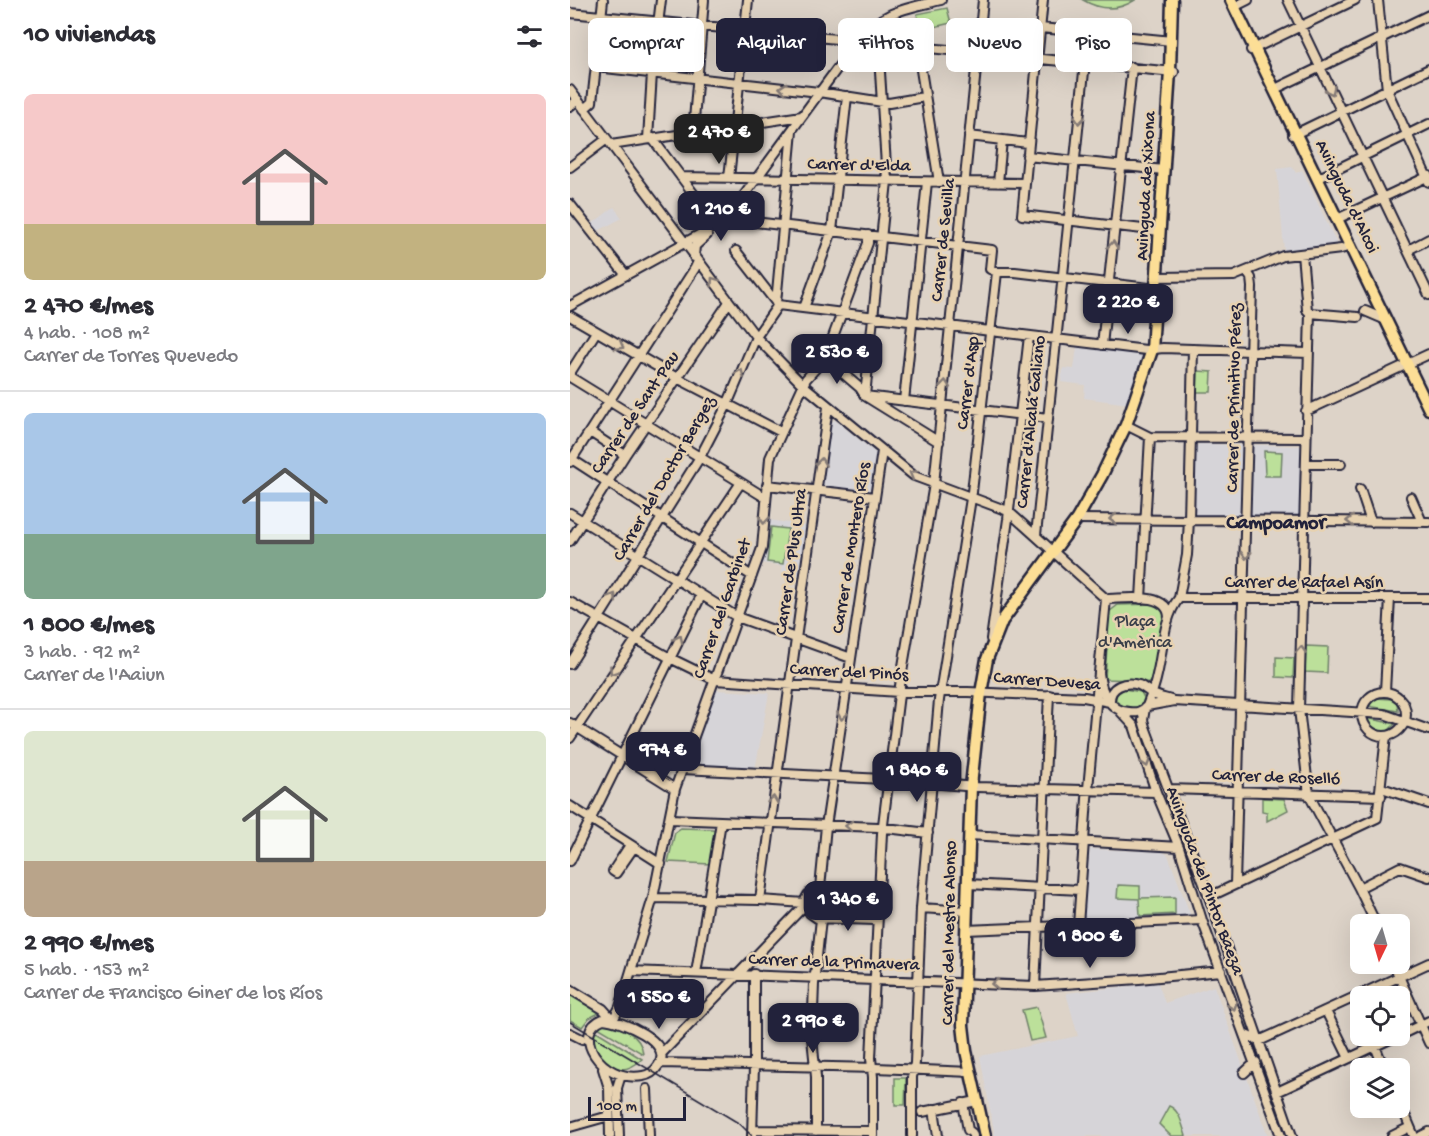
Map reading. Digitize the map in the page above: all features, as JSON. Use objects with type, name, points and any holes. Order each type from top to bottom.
[{"type":"main road","name":"Avinguda de Xixona","points":[[1002,621],[1077,519],[1110,460],[1126,425],[1152,350],[1172,71],[1172,0]]},
{"type":"main road","name":"Avinguda d'Alcoi","points":[[1233,3],[1253,50],[1275,89],[1294,134],[1319,178],[1429,409]]},
{"type":"main road","name":"Carrer del Mestre Alonso","points":[[985,1136],[963,1024],[964,984],[971,786],[987,659],[1002,621]]},
{"type":"street","points":[[601,16],[603,0]]},
{"type":"street","points":[[659,18],[661,0]]},
{"type":"street","points":[[703,18],[704,0]]},
{"type":"street","points":[[746,18],[748,0]]},
{"type":"street","points":[[883,18],[890,13],[941,0]]},
{"type":"street","name":"Carrer de Sevilla","points":[[981,18],[983,0]]},
{"type":"street","points":[[1042,18],[1043,0]]},
{"type":"street","points":[[1233,3],[1248,0]]},
{"type":"street","points":[[1288,0],[1429,296]]},
{"type":"street","points":[[1253,50],[1343,2],[1355,0]]},
{"type":"street","points":[[1338,219],[1428,179],[1387,90],[1378,0]]},
{"type":"street","points":[[570,13],[624,18]]},
{"type":"street","points":[[1275,89],[1429,15]]},
{"type":"street","points":[[1043,28],[1172,41]]},
{"type":"street","points":[[570,306],[726,220],[838,67]]},
{"type":"street","points":[[1132,67],[1172,71]]},
{"type":"street","points":[[1294,134],[1429,69]]},
{"type":"street","points":[[584,109],[592,102],[595,72]]},
{"type":"street","points":[[643,72],[819,92],[889,103],[924,97]]},
{"type":"street","points":[[693,132],[699,72]]},
{"type":"street","points":[[729,178],[740,72]]},
{"type":"street","points":[[880,72],[887,181],[874,318],[863,387],[865,396],[939,442]]},
{"type":"street","points":[[921,72],[939,182]]},
{"type":"street","name":"Carrer de Sevilla","points":[[873,1134],[874,980],[883,828],[899,692],[934,484],[960,246],[976,72]]},
{"type":"street","points":[[1035,72],[1022,215],[1160,231]]},
{"type":"street","name":"Carrer d'Alcalá Galiano","points":[[1036,535],[1084,72]]},
{"type":"street","points":[[1102,345],[1131,72]]},
{"type":"street","points":[[652,73],[650,139],[717,225]]},
{"type":"street","points":[[570,90],[756,337],[803,386],[914,476],[1008,511],[1106,599],[1156,600],[1162,603],[1168,611],[1169,620]]},
{"type":"street","points":[[804,308],[831,231],[847,96]]},
{"type":"street","points":[[570,106],[578,100]]},
{"type":"street","points":[[570,167],[609,142],[650,139],[802,116]]},
{"type":"street","points":[[1319,178],[1429,124]]},
{"type":"street","points":[[777,304],[792,129]]},
{"type":"street","points":[[969,136],[1028,143]]},
{"type":"street","points":[[998,183],[1002,140]]},
{"type":"street","points":[[1027,156],[1164,170]]},
{"type":"street","name":"Carrer d'Elda","points":[[681,177],[1024,183]]},
{"type":"street","points":[[904,400],[927,182]]},
{"type":"street","points":[[570,204],[625,274]]},
{"type":"street","points":[[733,209],[733,215],[738,220]]},
{"type":"street","points":[[752,576],[571,460],[695,268],[695,246],[699,241],[738,220],[960,246]]},
{"type":"street","name":"Carrer del Garbinet","points":[[613,1019],[620,1007],[653,898],[675,789],[762,548],[770,458],[806,379],[825,358],[868,243],[868,235]]},
{"type":"street","points":[[1408,250],[1429,239]]},
{"type":"street","name":"Carrer d'Asp","points":[[912,1136],[921,908],[939,692],[971,498],[997,272],[990,269],[992,250],[960,246]]},
{"type":"street","points":[[1158,277],[1234,276],[1283,256],[1351,246]]},
{"type":"street","points":[[736,251],[777,304],[874,318],[1152,350],[1308,353]]},
{"type":"street","points":[[1302,254],[1307,310],[1310,313],[1299,709],[1309,795],[1371,914]]},
{"type":"street","points":[[997,272],[1015,272],[1157,289]]},
{"type":"street","name":"Carrer de Primitivo Pérez","points":[[1235,884],[1251,351],[1252,287],[1247,272]]},
{"type":"street","name":"Carrer de Sant Pau","points":[[570,541],[625,455],[729,302]]},
{"type":"street","name":"Carrer del Doctor Bergez","points":[[570,664],[700,457],[727,405],[756,337],[777,304]]},
{"type":"street","points":[[1365,310],[1386,320]]},
{"type":"street","points":[[1310,313],[1358,317]]},
{"type":"street","points":[[570,316],[677,378],[781,432]]},
{"type":"street","points":[[596,332],[570,375],[740,484],[766,498]]},
{"type":"street","name":"Carrer del Mestre Alonso","points":[[987,659],[1029,336]]},
{"type":"street","points":[[1146,707],[1157,677],[1169,620],[1179,598],[1187,555],[1193,349]]},
{"type":"street","points":[[1306,411],[1429,354]]},
{"type":"street","points":[[825,358],[863,387]]},
{"type":"street","points":[[865,396],[1048,418]]},
{"type":"street","name":"Carrer de Plus Ultra","points":[[760,900],[828,407]]},
{"type":"street","points":[[1126,425],[1150,437],[1306,438]]},
{"type":"street","points":[[590,432],[625,455]]},
{"type":"street","points":[[1141,599],[1150,437]]},
{"type":"street","name":"Carrer de Montero Ríos","points":[[661,1054],[805,904],[808,894],[820,888],[826,826],[882,451]]},
{"type":"street","points":[[1306,464],[1341,464]]},
{"type":"street","points":[[570,738],[574,725],[636,639],[740,484]]},
{"type":"street","points":[[767,484],[875,497]]},
{"type":"street","points":[[1360,489],[1371,522]]},
{"type":"street","points":[[1077,519],[1425,522],[1411,496]]},
{"type":"street","points":[[570,513],[737,618],[851,658]]},
{"type":"street","points":[[570,861],[624,756],[700,596]]},
{"type":"street","name":"Carrer de Rafael Asín","points":[[1179,598],[1429,598]]},
{"type":"street","points":[[1385,691],[1390,598]]},
{"type":"street","points":[[1106,599],[1099,673],[1106,698],[1115,709],[1121,712],[1137,712],[1146,707],[1174,701]]},
{"type":"street","points":[[570,602],[670,658],[715,680]]},
{"type":"street","name":"Carrer del Pinós","points":[[715,680],[899,692],[981,693]]},
{"type":"street","points":[[1078,925],[1096,714],[1106,698],[1121,685],[1137,685],[1174,701],[1384,714],[1429,730]]},
{"type":"street","points":[[1385,691],[1395,695],[1403,704],[1406,715],[1398,731],[1380,736],[1368,730],[1364,725],[1361,712],[1371,696],[1385,691]]},
{"type":"street","name":"Carrer Devesa","points":[[981,693],[1106,698]]},
{"type":"street","points":[[1035,986],[1049,695]]},
{"type":"street","name":"Avinguda del Pintor Baeza","points":[[1146,707],[1143,720],[1145,727],[1209,897],[1292,1136]]},
{"type":"street","name":"Avinguda del Pintor Baeza","points":[[1121,712],[1134,726],[1281,1136]]},
{"type":"street","points":[[574,725],[675,789]]},
{"type":"street","points":[[1209,897],[1377,818],[1386,736]]},
{"type":"street","points":[[683,769],[971,786],[1156,792]]},
{"type":"street","name":"Carrer de Roselló","points":[[1170,789],[1309,795],[1381,792],[1429,804]]},
{"type":"street","points":[[570,806],[661,864]]},
{"type":"street","points":[[669,819],[883,828],[928,833]]},
{"type":"street","points":[[696,973],[721,822]]},
{"type":"street","points":[[969,835],[1179,847]]},
{"type":"street","points":[[1359,888],[1400,867],[1429,877]]},
{"type":"street","points":[[968,884],[1080,890]]},
{"type":"street","points":[[653,898],[760,900],[805,904],[813,917],[821,919],[876,920]]},
{"type":"street","points":[[921,908],[967,911]]},
{"type":"street","points":[[816,1131],[813,1038],[815,978],[821,919]]},
{"type":"street","points":[[966,930],[1202,920]]},
{"type":"street","points":[[1255,1065],[1260,1045],[1429,963]]},
{"type":"street","name":"Carrer de la Primavera","points":[[631,971],[1035,986],[1221,971]]},
{"type":"street","points":[[753,974],[752,1133],[816,1131],[873,1134]]},
{"type":"street","points":[[1398,974],[1425,1023],[1429,1043]]},
{"type":"street","points":[[570,989],[603,1009],[613,1019]]},
{"type":"street","points":[[1326,1011],[1349,1058]]},
{"type":"street","points":[[603,1019],[613,1019],[630,1025],[646,1035],[658,1047],[661,1063],[654,1072],[645,1076],[621,1075],[603,1069],[586,1056],[582,1039],[584,1031],[590,1025],[603,1019]]},
{"type":"street","points":[[1410,1030],[1425,1023]]},
{"type":"street","points":[[570,1033],[582,1039]]},
{"type":"street","points":[[1244,1034],[1260,1045]]},
{"type":"street","points":[[1277,1092],[1375,1046],[1380,1058]]},
{"type":"street","points":[[661,1063],[971,1072]]},
{"type":"street","points":[[1244,1070],[1255,1065],[1269,1070]]},
{"type":"street","points":[[603,1069],[609,1088],[610,1136]]},
{"type":"street","points":[[619,1136],[617,1088],[621,1075]]},
{"type":"street","points":[[647,1089],[650,1136]]},
{"type":"street","points":[[922,1112],[977,1101]]},
{"type":"street","points":[[963,1104],[968,1130],[973,1136]]},
{"type":"street","points":[[934,1109],[938,1136]]},
{"type":"street","points":[[570,1127],[609,1116]]},
{"type":"street","points":[[1406,1118],[1414,1136]]},
{"type":"street","points":[[1392,1136],[1410,1127]]},
{"type":"street","points":[[1421,1136],[1429,1132]]},
{"type":"shaded area","points":[[1292,167],[1296,173],[1302,170],[1337,244],[1335,247],[1284,250],[1277,169]]},
{"type":"shaded area","points":[[614,207],[622,218],[598,231],[592,224]]},
{"type":"shaded area","points":[[1077,347],[1142,355],[1145,358],[1129,404],[1084,398],[1085,385],[1061,382],[1063,368],[1074,369]]},
{"type":"shaded area","points":[[835,420],[877,454],[871,491],[822,485],[831,422]]},
{"type":"shaded area","points":[[1199,444],[1240,445],[1244,448],[1241,518],[1193,517],[1195,448]]},
{"type":"shaded area","points":[[1253,445],[1302,446],[1300,515],[1296,518],[1255,518],[1251,515]]},
{"type":"shaded area","points":[[769,520],[808,526],[801,576],[782,573],[782,566],[761,563]]},
{"type":"shaded area","points":[[716,690],[769,693],[755,770],[692,766],[690,764]]},
{"type":"shaded area","points":[[1090,849],[1163,852],[1168,855],[1190,914],[1187,918],[1083,922]]},
{"type":"shaded area","points":[[1158,983],[1165,1003],[1214,986],[1268,1136],[995,1136],[980,1056],[1078,1036],[1066,993]]},
{"type":"green space","points":[[1083,0],[1135,0],[1129,4],[1109,8],[1096,6]]},
{"type":"green space","points":[[947,8],[950,18],[946,18],[946,24],[934,27],[934,18],[918,18],[917,14]]},
{"type":"green space","points":[[1198,371],[1212,372],[1211,392],[1197,392]]},
{"type":"green space","points":[[1264,451],[1282,452],[1281,476],[1265,476]]},
{"type":"green space","points":[[771,527],[788,529],[783,564],[767,562]]},
{"type":"green space","name":"Plaça d'Amèrica","points":[[1155,604],[1162,608],[1166,616],[1150,683],[1137,680],[1105,679],[1109,612],[1118,605]]},
{"type":"green space","points":[[1306,646],[1328,647],[1327,673],[1305,672]]},
{"type":"green space","points":[[1276,657],[1294,658],[1293,678],[1276,677]]},
{"type":"green space","points":[[1124,689],[1141,692],[1144,698],[1142,705],[1128,708],[1116,703],[1116,695]]},
{"type":"green space","points":[[1376,698],[1391,699],[1397,703],[1398,711],[1368,706]]},
{"type":"green space","points":[[1366,718],[1395,724],[1388,731],[1380,731],[1371,727]]},
{"type":"green space","points":[[1262,798],[1284,799],[1288,810],[1267,821],[1267,812],[1262,811]]},
{"type":"green space","points":[[681,828],[713,829],[716,833],[711,864],[668,862],[675,832]]},
{"type":"green space","points":[[1118,885],[1140,886],[1140,898],[1175,897],[1175,914],[1140,916],[1139,899],[1117,898]]},
{"type":"green space","points":[[570,993],[601,1012],[589,1018],[582,1027],[570,1020]]},
{"type":"green space","points":[[1037,1007],[1046,1038],[1030,1041],[1022,1010]]},
{"type":"green space","points":[[603,1024],[616,1026],[629,1032],[639,1041],[643,1054],[596,1026]]},
{"type":"green space","points":[[593,1029],[642,1059],[626,1069],[619,1069],[606,1063],[587,1046]]},
{"type":"green space","points":[[895,1078],[906,1078],[905,1105],[895,1105]]},
{"type":"green space","points":[[1169,1106],[1178,1114],[1186,1136],[1171,1136],[1159,1124]]},
{"type":"tram line","points":[[570,1022],[740,1124],[752,1136]]},
{"type":"district","name":"Campoamor","points":[[1276,524]]}]
